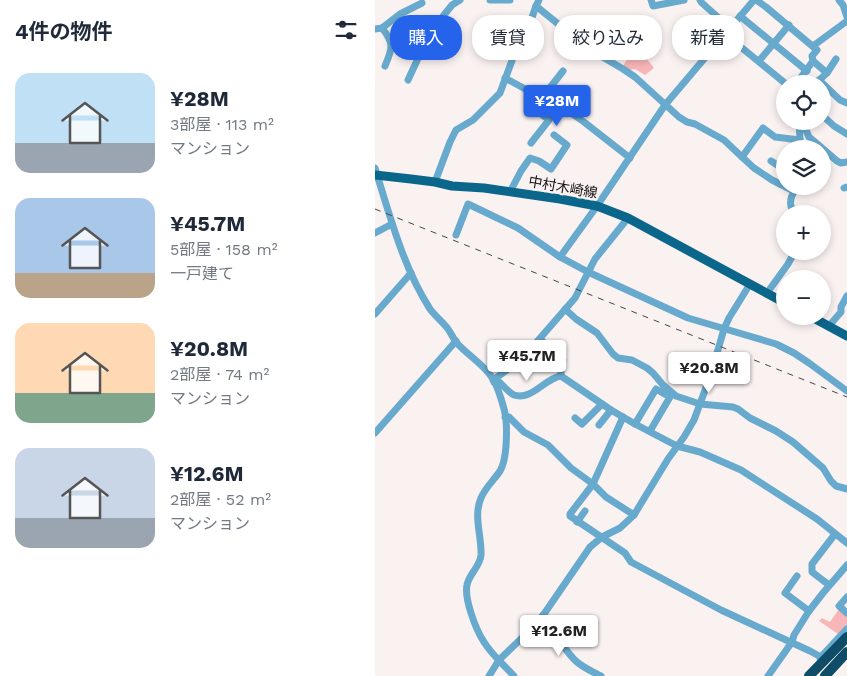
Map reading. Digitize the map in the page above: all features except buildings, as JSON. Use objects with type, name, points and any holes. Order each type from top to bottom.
[{"type":"highway","points":[[817,676],[847,637]]},
{"type":"highway","points":[[817,676],[847,652]]},
{"type":"highway","points":[[817,676],[847,662]]},
{"type":"main road","name":"中村木崎線","points":[[376,173],[452,186],[510,192],[597,206],[628,218],[776,298]]},
{"type":"main road","points":[[829,326],[847,336]]},
{"type":"street","points":[[408,80],[427,39],[452,5],[460,0]]},
{"type":"street","points":[[490,0],[510,0]]},
{"type":"street","points":[[651,0],[653,6],[684,0]]},
{"type":"street","points":[[700,0],[712,15]]},
{"type":"street","points":[[741,15],[755,0],[766,6],[813,46],[817,50],[813,56],[813,61],[804,75]]},
{"type":"street","points":[[813,46],[847,19],[843,5],[839,0]]},
{"type":"street","points":[[385,66],[391,50],[389,37],[378,28],[422,3]]},
{"type":"street","points":[[435,182],[456,130],[473,120],[500,93],[514,55],[525,37],[537,3],[589,50],[635,77],[665,105],[687,122],[695,124],[724,140],[754,168],[776,178]]},
{"type":"street","points":[[744,19],[807,71]]},
{"type":"street","points":[[759,61],[789,25]]},
{"type":"street","points":[[744,47],[776,76]]},
{"type":"street","points":[[813,61],[827,73],[836,59]]},
{"type":"street","points":[[560,257],[665,105],[703,60]]},
{"type":"street","points":[[531,143],[549,120],[536,110],[536,105],[563,71]]},
{"type":"street","points":[[505,78],[561,106],[630,158]]},
{"type":"street","points":[[831,93],[840,100],[847,102]]},
{"type":"street","points":[[831,122],[847,134]]},
{"type":"street","points":[[742,158],[763,128],[775,137],[800,140],[799,130]]},
{"type":"street","points":[[806,130],[809,137],[837,161],[841,163],[847,162]]},
{"type":"street","points":[[510,192],[530,158],[539,161],[551,169],[567,145],[554,135]]},
{"type":"street","points":[[771,161],[776,164]]},
{"type":"street","points":[[376,173],[392,224],[411,273],[431,310],[456,341],[494,381],[505,417],[505,461],[502,469],[481,497],[478,519],[481,554],[478,566],[468,581],[466,592],[467,600],[483,642],[514,676]]},
{"type":"street","points":[[456,235],[468,204],[518,228],[560,257],[588,272],[688,318],[776,344],[794,353],[847,391]]},
{"type":"street","points":[[494,381],[521,360],[575,298],[595,259],[628,218]]},
{"type":"street","points":[[375,233],[392,224]]},
{"type":"street","points":[[767,293],[790,260]]},
{"type":"street","points":[[375,314],[411,273]]},
{"type":"street","points":[[489,676],[499,660],[544,614],[590,547],[601,537],[620,528],[634,515],[694,420],[724,329],[750,284]]},
{"type":"street","points":[[829,326],[841,312],[841,307],[847,296]]},
{"type":"street","points":[[565,309],[576,320],[597,333],[618,358],[632,360],[647,368],[671,395]]},
{"type":"street","points":[[540,339],[563,360],[561,376]]},
{"type":"street","points":[[375,433],[456,341]]},
{"type":"street","points":[[494,381],[499,382],[514,395],[523,395],[535,391],[554,377],[561,376],[611,410],[677,446],[700,452],[741,470],[791,501],[847,543]]},
{"type":"street","points":[[635,424],[655,389],[700,404],[733,407],[793,442],[823,468],[836,486],[847,489]]},
{"type":"street","points":[[650,431],[671,395]]},
{"type":"street","points":[[575,418],[582,424],[602,404]]},
{"type":"street","points":[[599,425],[611,410]]},
{"type":"street","points":[[505,417],[509,417],[524,432],[549,445],[571,468],[593,484],[606,497],[634,515]]},
{"type":"street","points":[[623,417],[593,484],[570,516],[625,553],[631,562],[721,610],[810,650],[821,657]]},
{"type":"street","points":[[577,522],[585,511]]},
{"type":"street","points":[[829,585],[812,572],[812,564],[835,534]]},
{"type":"street","points":[[768,676],[809,611],[847,565]]},
{"type":"street","points":[[797,576],[785,593],[809,611]]},
{"type":"street","points":[[847,597],[839,606],[847,613]]},
{"type":"street","points":[[544,614],[577,662],[601,676]]},
{"type":"street","points":[[817,676],[821,657],[847,629]]},
{"type":"shaded area","points":[[627,60],[648,60],[654,68],[645,75],[635,69],[629,70],[623,66]]},
{"type":"shaded area","points":[[839,609],[847,615],[847,624],[838,634],[819,621],[822,618],[830,622]]},
{"type":"railway","points":[[375,209],[847,397]]}]
